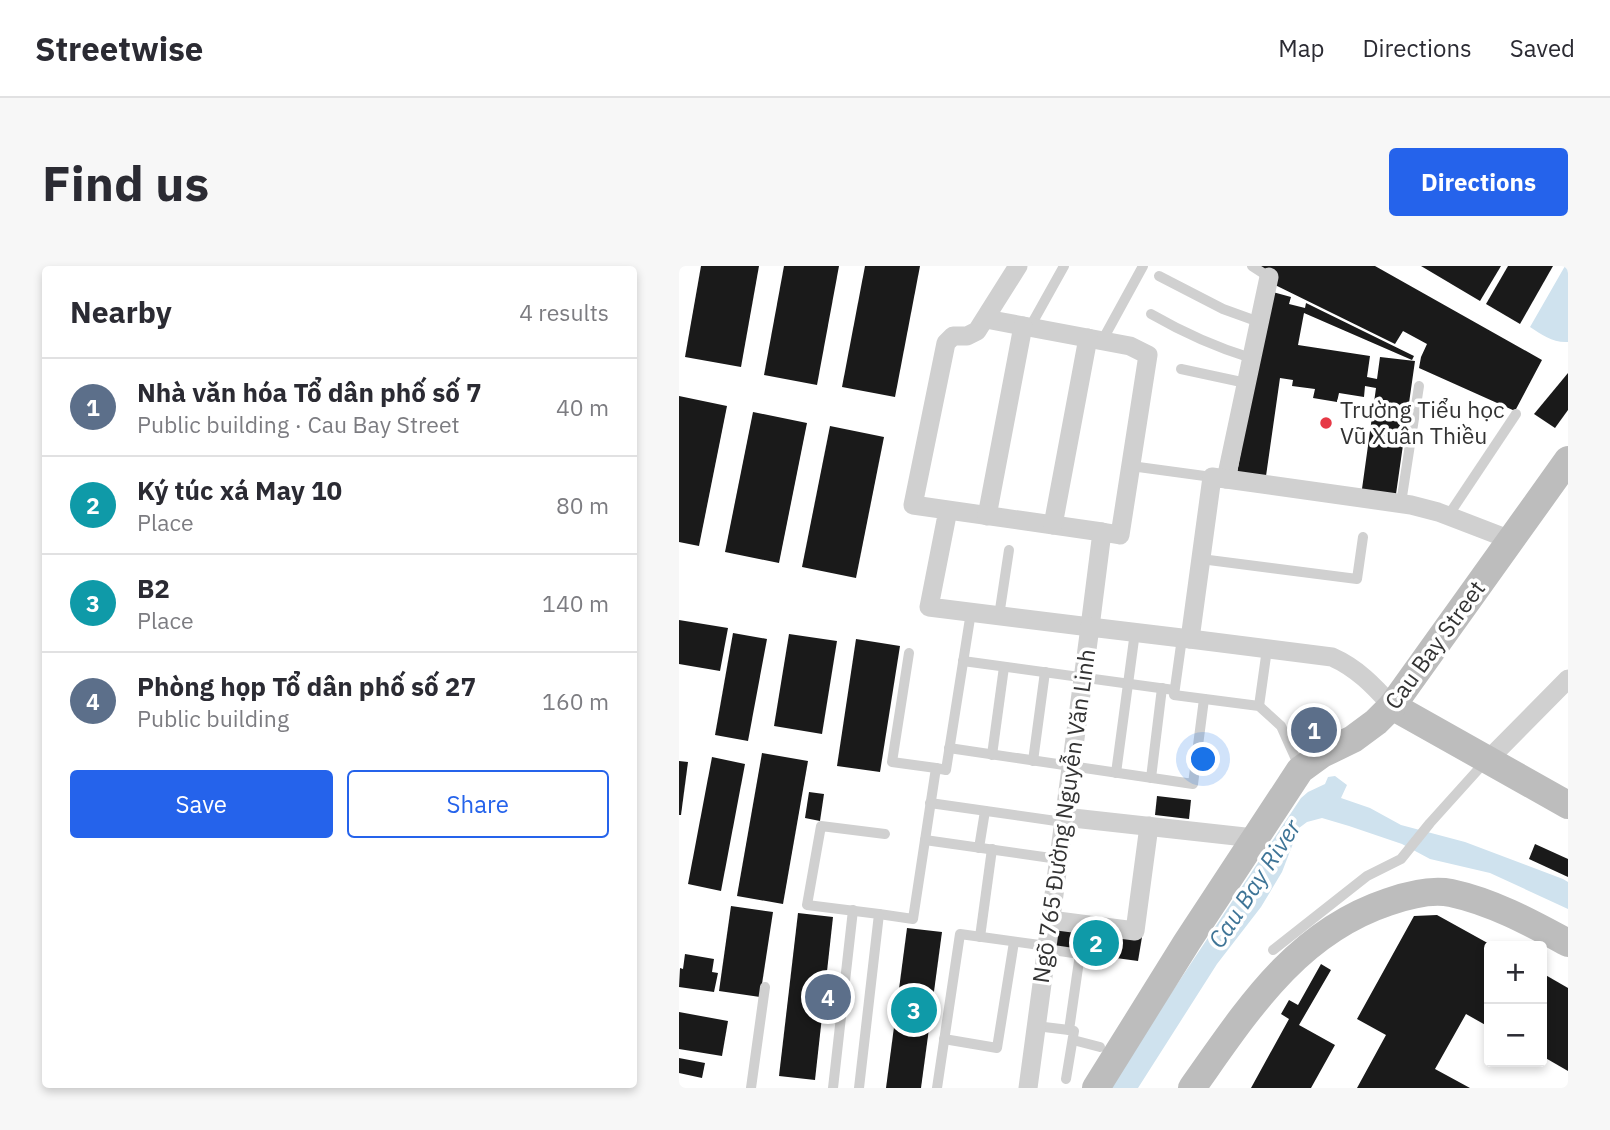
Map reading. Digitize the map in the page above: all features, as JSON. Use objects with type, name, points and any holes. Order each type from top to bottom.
[{"type":"street","points":[[986,319],[1131,346],[1148,355],[1120,535],[913,505],[946,343],[953,336],[973,334],[986,319],[1017,266]]},
{"type":"street","points":[[1186,639],[1219,478],[1246,383],[1269,277]]},
{"type":"street","points":[[987,516],[1027,327]]},
{"type":"street","points":[[1053,525],[1095,340]]},
{"type":"street","name":"Cau Bay Street","points":[[1096,1088],[1300,770],[1322,754],[1353,739],[1392,706],[1568,460]]},
{"type":"street","points":[[1219,478],[1401,503],[1448,516],[1511,540]]},
{"type":"street","points":[[948,510],[929,607],[1090,627],[1102,532]]},
{"type":"street","name":"Ngõ 765 Đường Nguyễn Văn Linh","points":[[1028,1088],[1090,627],[1332,657],[1362,675],[1392,706]]},
{"type":"street","points":[[1487,760],[1568,679]]},
{"type":"street","points":[[1392,706],[1568,805]]},
{"type":"street","points":[[1064,819],[1254,838]]},
{"type":"street","points":[[1050,920],[1135,931],[1149,826]]},
{"type":"street","points":[[1192,1088],[1277,973],[1310,944],[1346,918],[1379,905],[1411,894],[1448,892],[1496,906],[1568,943]]},
{"type":"lane","points":[[1027,327],[1064,266]]},
{"type":"lane","points":[[1095,340],[1143,266]]},
{"type":"lane","points":[[1252,266],[1269,277]]},
{"type":"lane","points":[[1159,276],[1211,303],[1259,323]]},
{"type":"lane","points":[[1151,314],[1207,343],[1251,358]]},
{"type":"lane","points":[[1181,369],[1246,383]]},
{"type":"lane","points":[[1401,503],[1419,386]]},
{"type":"lane","points":[[1448,516],[1516,414]]},
{"type":"lane","points":[[1131,466],[1219,478]]},
{"type":"lane","points":[[1201,559],[1357,579],[1363,537]]},
{"type":"lane","points":[[999,616],[1009,550]]},
{"type":"lane","points":[[909,653],[892,762],[946,770],[971,612]]},
{"type":"lane","points":[[1116,773],[1135,632]]},
{"type":"lane","points":[[1186,639],[1174,695],[1259,706],[1282,726],[1300,770]]},
{"type":"lane","points":[[1259,706],[1266,649]]},
{"type":"lane","points":[[963,661],[1174,690]]},
{"type":"lane","points":[[992,755],[1004,667]]},
{"type":"lane","points":[[1033,761],[1045,672]]},
{"type":"lane","points":[[1150,778],[1162,688]]},
{"type":"lane","points":[[949,748],[1193,784],[1204,699]]},
{"type":"lane","points":[[1273,950],[1367,876],[1401,859],[1430,822],[1487,760]]},
{"type":"lane","points":[[885,834],[821,826],[807,905],[913,919],[936,768]]},
{"type":"lane","points":[[930,803],[1064,819]]},
{"type":"lane","points":[[979,848],[985,811]]},
{"type":"lane","points":[[925,840],[1058,859]]},
{"type":"lane","points":[[980,937],[992,849]]},
{"type":"lane","points":[[833,1088],[853,911]]},
{"type":"lane","points":[[859,1088],[879,914]]},
{"type":"lane","points":[[937,1088],[960,934],[1080,954],[1066,1079]]},
{"type":"lane","points":[[944,1040],[997,1048],[1014,942]]},
{"type":"lane","points":[[751,1088],[765,987]]},
{"type":"lane","points":[[1036,1026],[1071,1035],[1100,1048]]},
{"type":"water","points":[[1565,266],[1568,266],[1568,342],[1553,340],[1530,327]]},
{"type":"water","name":"Cau Bay River","points":[[1335,776],[1347,785],[1341,798],[1370,808],[1401,825],[1465,842],[1563,879],[1568,882],[1568,909],[1490,873],[1430,859],[1402,844],[1349,826],[1322,818],[1307,822],[1299,828],[1282,872],[1261,907],[1217,964],[1138,1088],[1108,1088],[1301,798],[1325,784],[1328,777]]},
{"type":"building","points":[[701,266],[759,266],[741,367],[685,357]]},
{"type":"building","points":[[784,266],[839,266],[817,385],[764,375]]},
{"type":"building","points":[[865,266],[920,266],[895,397],[842,387]]},
{"type":"building","points":[[1258,266],[1375,266],[1542,360],[1515,411],[1419,368],[1427,344],[1403,331],[1395,344],[1269,282]]},
{"type":"building","points":[[1421,266],[1501,266],[1480,301]]},
{"type":"building","points":[[1508,266],[1553,266],[1520,324],[1486,304]]},
{"type":"building","points":[[1269,291],[1291,297],[1289,304],[1305,308],[1306,303],[1414,356],[1412,360],[1304,313],[1298,345],[1370,356],[1367,377],[1377,379],[1380,357],[1415,361],[1395,501],[1361,496],[1376,388],[1365,386],[1364,397],[1339,393],[1337,402],[1313,398],[1315,389],[1292,386],[1293,380],[1280,378],[1265,483],[1236,479]]},
{"type":"building","points":[[1568,373],[1568,410],[1555,428],[1534,414]]},
{"type":"building","points":[[679,396],[727,406],[699,546],[679,542]]},
{"type":"building","points":[[753,412],[807,423],[779,563],[725,552]]},
{"type":"building","points":[[830,426],[884,437],[856,578],[802,567]]},
{"type":"building","points":[[679,620],[728,628],[720,671],[679,664]]},
{"type":"building","points":[[733,633],[767,639],[748,741],[715,735]]},
{"type":"building","points":[[789,634],[837,641],[822,734],[774,726]]},
{"type":"building","points":[[856,639],[900,646],[880,772],[837,766]]},
{"type":"building","points":[[1328,716],[1333,727],[1299,744],[1294,733]]},
{"type":"building","points":[[762,753],[808,761],[783,904],[737,896]]},
{"type":"building","points":[[712,757],[745,764],[721,891],[688,884]]},
{"type":"building","points":[[679,761],[688,762],[681,815],[679,815]]},
{"type":"building","points":[[809,792],[824,794],[820,821],[805,818]]},
{"type":"building","points":[[1157,796],[1191,800],[1189,819],[1155,815]]},
{"type":"building","points":[[1535,844],[1568,859],[1568,877],[1529,859]]},
{"type":"building","points":[[731,906],[773,912],[760,997],[719,991]]},
{"type":"building","points":[[798,913],[833,917],[815,1080],[779,1076]]},
{"type":"building","points":[[1437,915],[1484,941],[1484,1024],[1466,1014],[1435,1069],[1470,1088],[1357,1088],[1386,1035],[1357,1019],[1414,916]]},
{"type":"building","points":[[1054,925],[1142,937],[1138,961],[1050,949]]},
{"type":"building","points":[[907,928],[942,932],[921,1088],[886,1088]]},
{"type":"building","points":[[685,954],[714,959],[712,972],[718,973],[714,992],[679,987],[680,968],[683,969]]},
{"type":"building","points":[[1321,964],[1331,970],[1299,1025],[1335,1045],[1311,1088],[1251,1088],[1289,1019],[1281,1014],[1289,1000],[1298,1005]]},
{"type":"building","points":[[1547,976],[1568,988],[1568,1071],[1547,1059]]},
{"type":"building","points":[[679,1012],[728,1021],[722,1056],[679,1049]]},
{"type":"building","points":[[679,1058],[705,1063],[702,1078],[679,1073]]},
{"type":"place","name":"Trường Tiểu học Vũ Xuân Thiều","points":[[1326,423]]},
{"type":"place","name":"Nhà văn hóa Tổ dân phố số 7","points":[[1314,730]]},
{"type":"place","name":"Ký túc xá May 10","points":[[1096,943]]},
{"type":"place","name":"Phòng họp Tổ dân phố số 27","points":[[828,997]]},
{"type":"place","name":"B2","points":[[914,1010]]}]
